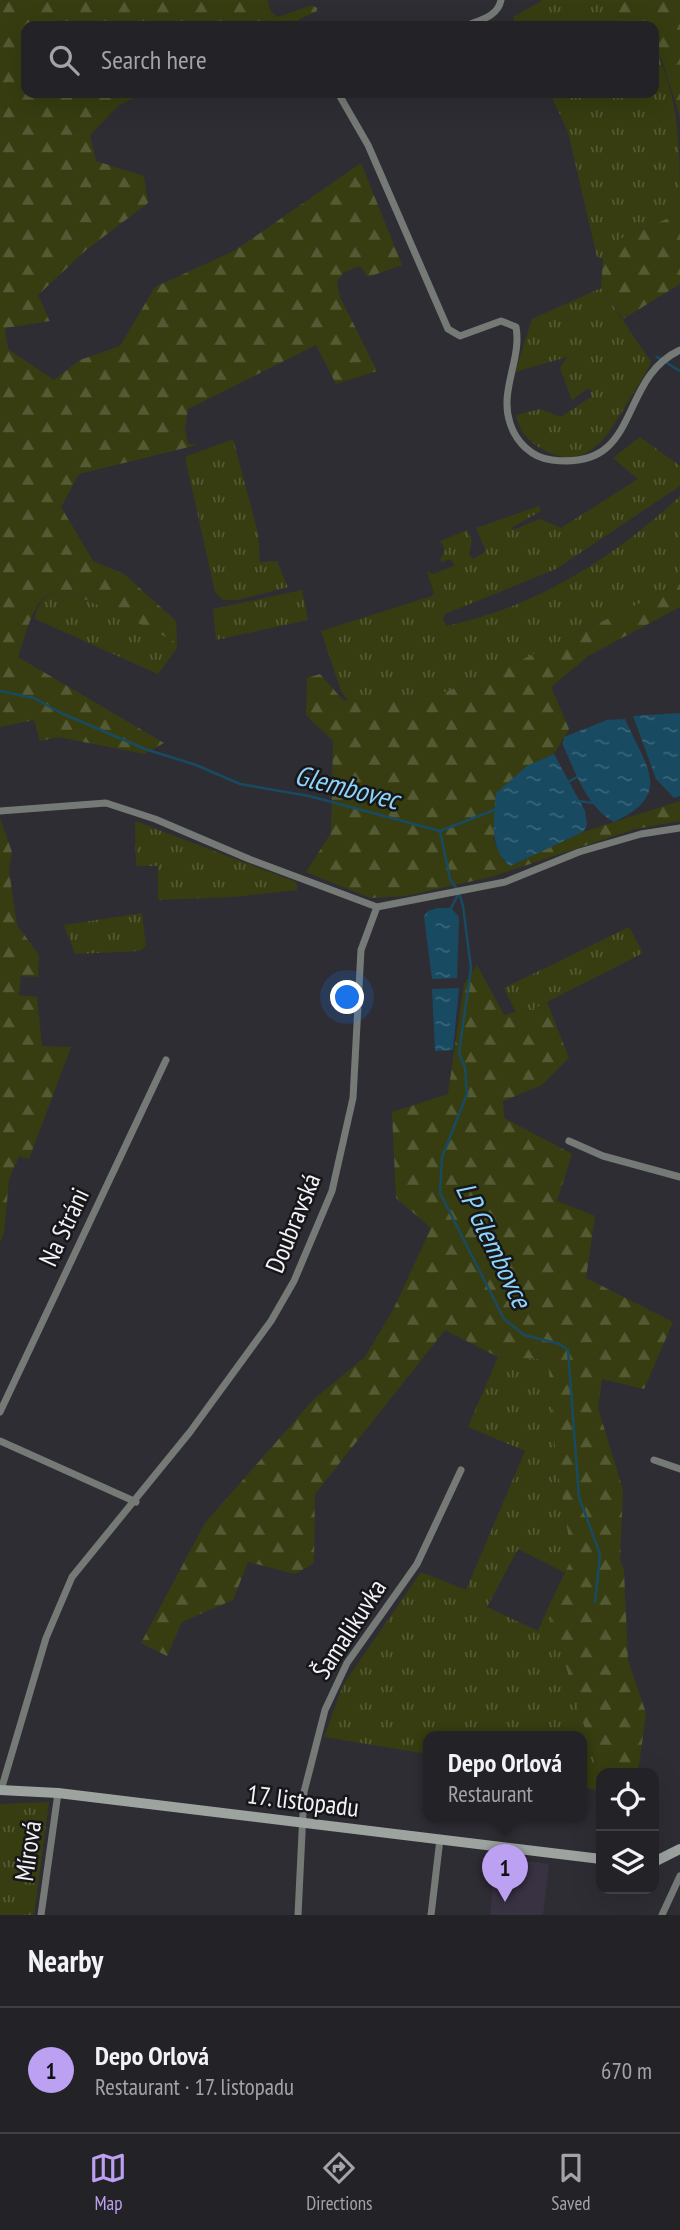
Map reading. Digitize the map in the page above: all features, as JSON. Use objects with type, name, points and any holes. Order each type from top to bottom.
[{"type":"main road","name":"17. listopadu","points":[[0,1790],[58,1793],[596,1857]]},
{"type":"main road","points":[[659,1860],[680,1849]]},
{"type":"street","points":[[477,21],[492,15],[500,8],[501,0]]},
{"type":"street","points":[[341,98],[368,145],[448,329],[460,336],[501,321],[516,327],[505,403],[515,435],[531,452],[544,459],[572,462],[587,461],[604,452],[617,437],[654,370],[670,355],[680,350]]},
{"type":"street","points":[[0,811],[106,803],[155,819],[249,859],[377,907],[505,882],[579,852],[641,834],[680,828]]},
{"type":"street","name":"Doubravská","points":[[0,1790],[46,1638],[72,1577],[136,1502],[271,1321],[294,1281],[332,1191],[353,1098],[361,950],[377,907]]},
{"type":"street","name":"Na Stráni","points":[[0,1412],[166,1060]]},
{"type":"street","points":[[569,1141],[603,1156],[680,1177]]},
{"type":"street","points":[[0,1441],[136,1502]]},
{"type":"street","points":[[654,1460],[680,1469]]},
{"type":"street","name":"Šamalikuvka","points":[[298,1915],[304,1792],[313,1748],[334,1689],[356,1649],[417,1564],[461,1469]]},
{"type":"street","name":"Mírová","points":[[41,1915],[58,1793]]},
{"type":"street","points":[[431,1915],[440,1839]]},
{"type":"street","points":[[662,1915],[680,1876]]},
{"type":"shaded area","points":[[496,1858],[549,1864],[543,1915],[490,1915]]},
{"type":"green space","points":[[0,0],[267,0],[271,12],[278,17],[312,5],[317,11],[296,21],[21,21],[21,98],[133,98],[118,106],[90,135],[96,161],[144,176],[148,203],[86,250],[38,295],[50,321],[5,328],[8,349],[54,380],[80,360],[120,346],[155,287],[234,251],[361,163],[402,265],[368,277],[360,266],[344,272],[337,282],[340,297],[377,371],[336,384],[316,345],[188,409],[185,429],[188,444],[197,445],[79,474],[61,507],[93,561],[124,574],[176,621],[177,643],[94,603],[62,592],[53,592],[46,596],[35,611],[18,657],[164,743],[144,754],[58,737],[40,741],[34,720],[0,727]]},
{"type":"green space","points":[[543,0],[596,0],[629,21],[515,21],[513,17]]},
{"type":"green space","points":[[596,0],[680,0],[680,116],[659,56],[659,21],[629,21]]},
{"type":"green space","points":[[659,59],[669,85],[677,126],[680,209],[669,218],[620,239],[603,259],[597,257],[568,132],[552,98],[659,98]]},
{"type":"green space","points":[[680,209],[680,284],[623,319],[601,288],[603,259],[620,239],[669,218]]},
{"type":"green space","points":[[601,288],[651,362],[614,425],[596,447],[573,457],[558,456],[528,439],[519,426],[516,415],[540,409],[561,417],[591,397],[591,390],[587,389],[572,400],[560,368],[567,357],[515,372],[532,319]]},
{"type":"green space","points":[[640,437],[680,466],[680,486],[556,569],[445,614],[443,619],[446,626],[479,618],[542,593],[629,540],[680,496],[680,581],[643,602],[502,669],[435,696],[348,701],[341,691],[321,631],[432,596],[434,593],[427,572],[434,574],[455,565],[450,559],[442,562],[440,560],[445,550],[440,541],[467,530],[472,540],[469,554],[473,559],[486,551],[476,528],[539,506],[541,511],[511,528],[513,530],[540,519],[561,528],[638,479],[613,458]]},
{"type":"green space","points":[[233,439],[258,533],[260,562],[277,561],[288,587],[238,600],[223,600],[215,592],[185,457]]},
{"type":"green space","points":[[680,581],[680,607],[588,656],[551,687],[569,729],[554,754],[527,766],[493,839],[503,860],[510,866],[583,832],[680,801],[680,821],[635,829],[491,877],[405,896],[370,898],[306,872],[331,833],[333,741],[306,715],[307,678],[320,674],[343,700],[349,701],[435,696],[502,669],[643,602]]},
{"type":"green space","points":[[302,590],[308,620],[216,640],[213,609]]},
{"type":"green space","points":[[58,591],[89,601],[133,621],[177,643],[177,648],[158,674],[35,619],[42,601]]},
{"type":"green space","points":[[0,818],[12,852],[9,870],[17,925],[39,955],[38,977],[21,976],[19,995],[37,997],[42,1046],[71,1047],[29,1159],[19,1156],[9,1179],[4,1233],[0,1242]]},
{"type":"green space","points":[[135,821],[293,881],[297,884],[297,890],[233,897],[158,900],[158,866],[136,866]]},
{"type":"green space","points":[[142,913],[146,946],[140,951],[75,954],[64,925]]},
{"type":"green space","points":[[629,927],[643,953],[518,1017],[504,988]]},
{"type":"green space","points":[[477,965],[504,1015],[515,1012],[518,1016],[547,1002],[569,1058],[542,1085],[503,1101],[504,1118],[572,1154],[557,1201],[595,1216],[586,1278],[673,1322],[644,1389],[602,1379],[598,1408],[623,1490],[620,1559],[624,1571],[628,1660],[646,1713],[639,1768],[597,1768],[548,1608],[572,1558],[556,1459],[548,1359],[498,1357],[445,1330],[315,1494],[314,1563],[295,1574],[248,1562],[233,1600],[182,1622],[167,1656],[141,1643],[205,1523],[314,1399],[365,1357],[394,1308],[431,1228],[396,1198],[392,1112],[448,1094],[464,984]]},
{"type":"green space","points":[[498,1357],[548,1359],[556,1459],[572,1558],[565,1573],[518,1549],[487,1607],[538,1631],[548,1608],[586,1731],[423,1731],[423,1753],[324,1737],[343,1685],[421,1572],[466,1590],[525,1451],[468,1427]]},
{"type":"green space","points":[[587,1735],[597,1768],[596,1790],[587,1788]]},
{"type":"green space","points":[[49,1802],[34,1915],[0,1915],[0,1804]]},
{"type":"water","points":[[680,713],[680,796],[674,798],[656,779],[633,716]]},
{"type":"water","points":[[625,719],[647,765],[649,790],[644,801],[633,812],[614,822],[589,798],[563,745],[564,737],[607,720]]},
{"type":"water","points":[[554,754],[585,811],[587,825],[583,832],[510,866],[498,851],[495,842],[496,793],[527,766]]},
{"type":"water","points":[[451,908],[459,917],[457,978],[432,979],[424,916],[428,911]]},
{"type":"water","points":[[459,988],[453,1050],[435,1051],[432,989]]},
{"type":"waterway","points":[[657,357],[680,371]]},
{"type":"waterway","name":"Glembovec","points":[[0,691],[34,698],[61,713],[145,749],[196,765],[240,784],[309,796],[440,831],[497,809]]},
{"type":"waterway","points":[[566,783],[579,776]]},
{"type":"waterway","name":"Glembovec","points":[[577,801],[595,803]]},
{"type":"waterway","name":"LP Glembovce","points":[[440,831],[450,879],[459,892],[463,906],[471,968],[459,1053],[465,1068],[467,1094],[442,1157],[440,1193],[504,1319],[524,1335],[560,1344],[568,1350],[579,1497],[600,1554],[595,1603]]},
{"type":"waterway","points":[[451,908],[459,893]]},
{"type":"place","name":"Depo Orlová","points":[[505,1902]]}]
